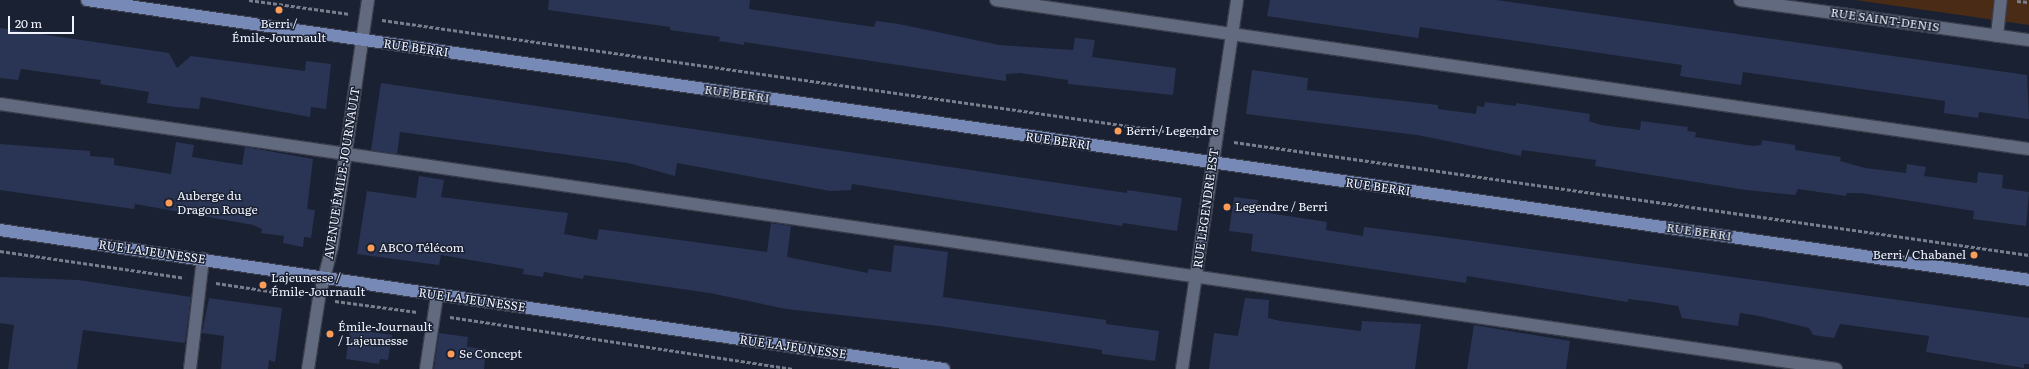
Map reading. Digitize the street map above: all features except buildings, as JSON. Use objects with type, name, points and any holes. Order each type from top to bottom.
[{"type":"main road","name":"RUE BERRI","points":[[87,0],[362,41],[2029,280]]},
{"type":"main road","name":"RUE LAJEUNESSE","points":[[0,230],[944,369]]},
{"type":"street","name":"AVENUE ÉMILE-JOURNAULT","points":[[308,369],[346,153],[368,0]]},
{"type":"street","points":[[996,0],[2029,149]]},
{"type":"street","name":"RUE LEGENDRE EST","points":[[1182,369],[1237,0]]},
{"type":"street","name":"RUE SAINT-DENIS","points":[[1740,0],[2029,40]]},
{"type":"street","points":[[1997,36],[2001,0]]},
{"type":"street","points":[[0,104],[1836,369]]},
{"type":"street","points":[[190,369],[203,259]]},
{"type":"street","points":[[426,369],[437,294]]},
{"type":"path","points":[[249,0],[343,13]]},
{"type":"path","name":"RUE BERRI","points":[[388,20],[1192,135]]},
{"type":"path","name":"RUE BERRI","points":[[1240,142],[2029,255]]},
{"type":"path","name":"RUE LAJEUNESSE","points":[[0,251],[192,280]]},
{"type":"path","points":[[214,283],[286,294]]},
{"type":"path","name":"RUE LAJEUNESSE","points":[[346,302],[419,312]]},
{"type":"path","name":"RUE LAJEUNESSE","points":[[442,316],[793,369]]},
{"type":"shaded area","points":[[1855,0],[2029,0],[2029,25],[1981,18]]},
{"type":"place","name":"Berri / Émile-Journault","points":[[279,10]]},
{"type":"place","name":"Berri / Legendre","points":[[1118,131]]},
{"type":"place","name":"Auberge du Dragon Rouge","points":[[169,203]]},
{"type":"place","name":"Legendre / Berri","points":[[1227,207]]},
{"type":"place","name":"ABCO Télécom","points":[[371,248]]},
{"type":"place","name":"Berri / Chabanel","points":[[1974,255]]},
{"type":"place","name":"Lajeunesse / Émile-Journault","points":[[263,285]]},
{"type":"place","name":"Émile-Journault / Lajeunesse","points":[[330,334]]},
{"type":"place","name":"Se Concept","points":[[451,354]]}]
